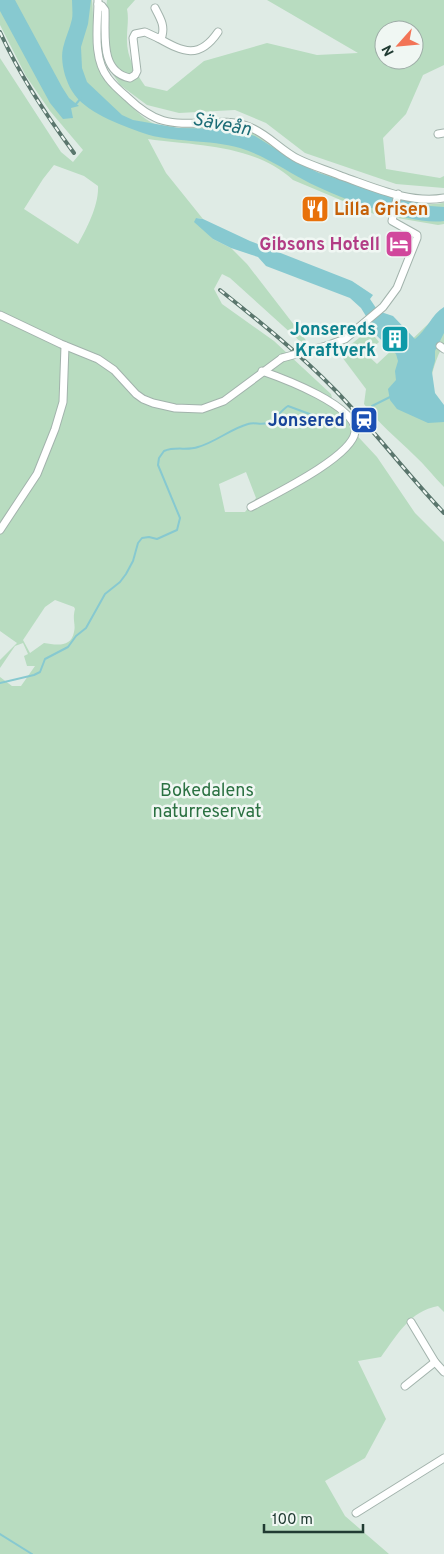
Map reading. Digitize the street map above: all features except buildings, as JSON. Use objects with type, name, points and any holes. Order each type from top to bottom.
[{"type":"street","points":[[98,2],[105,10],[106,53],[110,66],[124,77],[130,78],[137,72],[133,38],[139,32],[144,32],[190,52],[205,46],[212,41],[218,32]]},
{"type":"street","points":[[98,2],[98,47],[101,66],[108,78],[148,116],[170,123],[225,122],[243,124],[259,131],[297,159],[380,190],[425,199],[444,198]]},
{"type":"street","points":[[154,8],[162,20],[164,30],[162,36],[158,38]]},
{"type":"street","points":[[0,315],[65,346],[98,359],[114,370],[143,399],[175,408],[202,409],[224,401],[282,358],[345,339],[383,306],[396,288],[417,235],[392,221],[398,195]]},
{"type":"street","points":[[0,530],[37,474],[55,429],[63,402],[65,346]]},
{"type":"street","points":[[251,507],[326,466],[349,443],[355,433],[355,428],[350,418],[328,401],[304,388],[262,371]]},
{"type":"street","points":[[411,1322],[444,1372]]},
{"type":"street","points":[[405,1386],[436,1362]]},
{"type":"street","points":[[356,1513],[444,1458]]},
{"type":"green space","name":"Bokedalens naturreservat","points":[[0,0],[92,0],[94,49],[100,68],[112,86],[127,102],[142,116],[154,123],[167,127],[181,128],[239,127],[258,134],[293,160],[313,170],[403,201],[430,204],[444,203],[444,224],[438,225],[374,214],[293,180],[277,168],[243,153],[148,139],[166,173],[203,219],[196,218],[213,239],[231,248],[247,264],[308,343],[303,344],[230,278],[222,274],[214,289],[222,304],[274,341],[331,394],[350,428],[377,457],[415,513],[444,542],[444,1312],[438,1306],[420,1313],[405,1325],[381,1357],[358,1361],[386,1419],[365,1458],[325,1481],[345,1516],[389,1554],[0,1554],[0,677],[12,686],[21,686],[35,666],[27,666],[24,656],[28,654],[23,643],[15,646],[0,668],[0,660],[17,643],[0,631],[0,58],[61,152],[73,162],[83,150],[50,111],[26,76],[0,25]],"holes":[[[54,165],[84,176],[98,186],[97,201],[89,224],[78,244],[24,209]],[[246,472],[256,498],[245,512],[225,512],[219,484]],[[55,600],[74,607],[72,637],[70,641],[62,644],[44,643],[30,653],[23,640],[45,607]]]},
{"type":"green space","points":[[107,0],[135,0],[127,9],[127,44],[130,57],[145,86],[167,91],[204,61],[267,43],[317,55],[358,53],[267,0],[444,0],[444,65],[423,75],[406,114],[383,138],[386,169],[440,178],[444,176],[444,188],[396,184],[305,153],[266,123],[235,110],[179,113],[147,105],[120,85],[103,56],[103,34]]},
{"type":"green space","points":[[444,311],[444,345],[433,369],[430,390],[432,398],[444,414],[444,487],[364,404],[366,389],[342,357],[344,350],[364,334],[370,322],[375,337],[379,342],[366,354],[377,364],[393,349],[398,353]]},
{"type":"water","points":[[0,0],[15,0],[62,87],[69,98],[79,106],[71,108],[73,118],[63,119],[50,103],[0,11]]},
{"type":"water","points":[[72,0],[91,0],[88,24],[81,47],[82,68],[87,82],[122,115],[133,120],[179,128],[231,129],[255,136],[295,161],[319,173],[390,196],[430,206],[444,207],[444,221],[413,219],[353,201],[317,187],[265,158],[240,148],[216,143],[154,136],[104,117],[78,99],[67,81],[62,53],[72,19]]},
{"type":"water","points":[[196,218],[203,219],[250,241],[352,281],[373,295],[370,299],[378,311],[393,316],[415,339],[444,307],[444,333],[435,351],[432,372],[435,393],[444,405],[444,422],[428,423],[397,409],[390,400],[388,389],[396,380],[395,371],[398,361],[396,354],[375,334],[361,308],[350,298],[266,266],[258,257],[231,248],[213,239],[194,222]]},
{"type":"waterway","points":[[76,104],[81,98]]},
{"type":"waterway","points":[[372,406],[390,397]]},
{"type":"waterway","points":[[0,683],[40,672],[45,659],[68,647],[76,636],[86,628],[105,594],[120,582],[126,574],[133,561],[138,543],[142,538],[157,539],[177,530],[180,518],[158,465],[159,458],[164,451],[198,447],[241,426],[250,423],[267,423],[288,406],[323,419],[343,418]]},
{"type":"waterway","points":[[0,1534],[32,1554]]},
{"type":"railway","points":[[0,32],[34,95],[74,153]]},
{"type":"railway","points":[[220,290],[279,338],[321,376],[363,420],[444,513]]},
{"type":"place","name":"Lilla Grisen","points":[[315,209]]},
{"type":"place","name":"Gibsons Hotell","points":[[399,244]]},
{"type":"place","name":"Jonsereds Kraftverk","points":[[395,339]]},
{"type":"place","name":"Jonsered","points":[[364,420]]},
{"type":"water label","name":"Säveån","points":[[222,123]]}]
